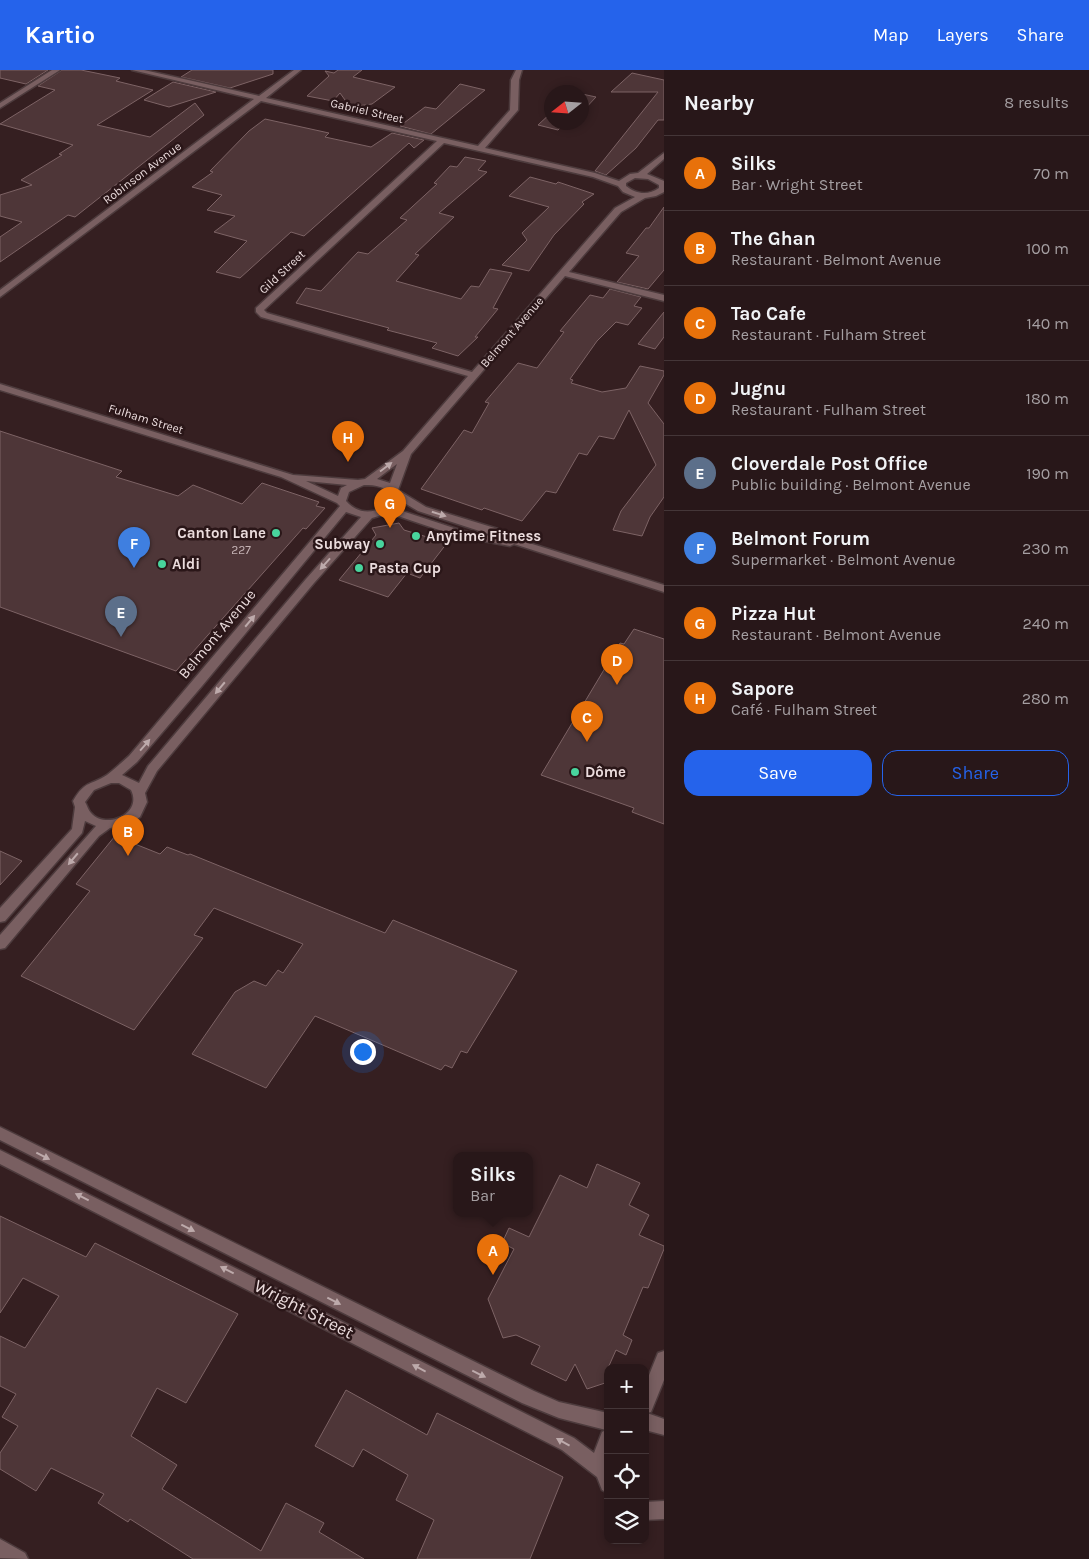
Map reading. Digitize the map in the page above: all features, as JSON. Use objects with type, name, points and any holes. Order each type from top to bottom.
[{"type":"street","points":[[0,106],[57,70]]},
{"type":"street","name":"Gabriel Street","points":[[135,70],[594,175],[627,178],[640,176]]},
{"type":"street","name":"Robinson Avenue","points":[[0,294],[298,70]]},
{"type":"street","points":[[480,148],[514,110],[516,103],[513,84],[519,70]]},
{"type":"street","name":"Gild Street","points":[[443,140],[259,310],[264,314],[474,375]]},
{"type":"street","points":[[640,176],[656,164],[664,155]]},
{"type":"street","points":[[656,164],[657,180]]},
{"type":"street","name":"Gabriel Street","points":[[594,175],[644,195]]},
{"type":"street","points":[[640,176],[657,180],[664,186],[661,194],[644,195]]},
{"type":"street","points":[[622,187],[627,178]]},
{"type":"street","name":"Belmont Avenue","points":[[618,210],[622,187]]},
{"type":"street","name":"Belmont Avenue","points":[[0,917],[78,830],[81,808],[79,801],[90,787],[110,779],[133,759],[198,683],[343,503],[345,490],[363,482],[406,453],[618,210],[644,195]]},
{"type":"street","points":[[564,273],[664,298]]},
{"type":"street","name":"Fulham Street","points":[[0,387],[285,475],[343,503]]},
{"type":"street","name":"Belmont Avenue","points":[[389,510],[396,502],[394,491],[406,453]]},
{"type":"street","name":"Fulham Street","points":[[285,475],[363,482]]},
{"type":"street","points":[[363,482],[382,484],[422,509],[494,531],[524,545]]},
{"type":"street","points":[[343,503],[359,514],[369,515],[389,510],[462,534],[524,545],[664,589]]},
{"type":"street","points":[[140,792],[152,769],[310,581],[369,515]]},
{"type":"street","points":[[0,944],[95,833],[108,824],[124,821],[140,809],[142,801],[140,792],[129,782],[110,779]]},
{"type":"street","points":[[81,808],[86,816],[108,824]]},
{"type":"street","name":"Wright Street","points":[[0,1133],[519,1393],[559,1410],[604,1421]]},
{"type":"street","name":"Wright Street","points":[[0,1157],[568,1444],[604,1476]]},
{"type":"street","points":[[649,1396],[664,1359]]},
{"type":"street","points":[[649,1422],[664,1427]]},
{"type":"street","name":"Wright Street","points":[[604,1448],[601,1456],[604,1472]]},
{"type":"street","points":[[649,1512],[664,1510]]},
{"type":"street","points":[[0,1548],[19,1559]]},
{"type":"building","points":[[0,70],[48,70],[26,84],[0,78]]},
{"type":"building","points":[[62,70],[81,70],[120,78],[116,81],[153,90],[97,125],[150,137],[195,103],[204,115],[75,217],[68,215],[0,262],[0,237],[22,222],[0,216],[0,195],[32,185],[21,180],[62,155],[59,154],[73,145],[0,124],[55,90],[38,86]]},
{"type":"building","points":[[192,70],[273,70],[273,74],[230,88],[181,77]]},
{"type":"building","points":[[338,70],[362,70],[353,77],[395,87],[372,104],[350,107],[340,93],[333,101],[307,96],[329,76],[325,71],[334,73]]},
{"type":"building","points":[[632,73],[664,80],[664,120],[658,120],[636,148],[606,175],[595,171],[658,92],[611,92]]},
{"type":"building","points":[[173,82],[216,92],[169,107],[144,100]]},
{"type":"building","points":[[460,84],[485,90],[431,134],[400,126],[425,107],[436,109]]},
{"type":"building","points":[[589,96],[596,97],[589,104]]},
{"type":"building","points":[[265,119],[329,133],[325,137],[371,147],[392,133],[424,140],[414,148],[409,143],[304,236],[291,232],[240,278],[216,272],[247,241],[214,232],[235,216],[207,210],[222,195],[192,187],[213,172],[210,171],[249,131]]},
{"type":"building","points":[[544,119],[544,126],[538,125]]},
{"type":"building","points":[[465,157],[486,161],[478,170],[487,172],[439,213],[454,217],[415,254],[419,255],[396,281],[461,299],[471,286],[479,287],[490,269],[512,273],[493,308],[498,309],[475,337],[478,337],[458,356],[432,348],[437,343],[296,303],[306,288],[321,291],[358,252],[368,254],[407,220],[400,218],[437,184],[434,183],[450,166],[457,167]]},
{"type":"building","points":[[530,177],[556,184],[558,182],[594,194],[582,202],[584,204],[554,235],[529,271],[502,265],[527,240],[522,233],[549,207],[509,196]]},
{"type":"building","points":[[664,207],[664,270],[648,289],[617,282],[639,256],[626,253],[646,228],[649,228]]},
{"type":"building","points":[[610,289],[641,297],[634,306],[642,308],[628,325],[616,322],[597,341],[570,379],[573,380],[571,383],[602,392],[626,388],[640,366],[664,371],[664,375],[648,403],[664,424],[664,497],[650,517],[642,536],[613,530],[621,511],[656,465],[629,410],[614,439],[599,436],[587,455],[579,453],[556,493],[546,491],[522,521],[484,508],[482,510],[421,489],[464,430],[472,433],[489,403],[485,402],[518,363],[537,368],[564,332],[560,331],[590,295],[603,298]]},
{"type":"building","points":[[664,312],[664,337],[655,349],[638,344]]},
{"type":"building","points":[[0,431],[122,471],[116,477],[178,496],[193,485],[242,504],[262,483],[319,502],[316,506],[325,508],[306,529],[303,528],[176,671],[0,607]]},
{"type":"building","points":[[399,523],[404,530],[447,543],[420,578],[407,573],[388,597],[339,580],[376,535],[372,528]]},
{"type":"building","points":[[634,629],[664,639],[664,824],[632,812],[634,808],[541,775],[620,643],[624,644]]},
{"type":"building","points":[[115,836],[160,854],[167,847],[188,855],[190,854],[385,933],[393,920],[517,971],[467,1053],[461,1051],[452,1068],[445,1065],[441,1070],[315,1016],[266,1088],[192,1054],[235,992],[254,981],[266,986],[278,970],[283,973],[303,944],[214,908],[194,935],[203,938],[134,1030],[21,976],[90,891],[76,884]]},
{"type":"building","points":[[0,851],[22,861],[0,885]]},
{"type":"building","points":[[597,1164],[640,1183],[629,1205],[649,1215],[639,1235],[664,1246],[664,1249],[648,1288],[643,1287],[623,1335],[632,1340],[626,1355],[616,1350],[610,1364],[604,1364],[604,1383],[587,1389],[575,1364],[566,1381],[531,1364],[540,1346],[516,1335],[503,1338],[488,1299],[514,1249],[502,1243],[509,1228],[529,1237],[560,1175],[587,1188]]},
{"type":"building","points":[[0,1216],[86,1257],[95,1243],[238,1314],[186,1403],[157,1388],[131,1436],[177,1465],[162,1489],[261,1551],[286,1503],[324,1523],[319,1532],[364,1559],[193,1559],[130,1519],[128,1522],[98,1503],[104,1494],[51,1468],[36,1491],[0,1469],[0,1453],[18,1426],[2,1417],[16,1394],[0,1386],[0,1336],[25,1348],[59,1296],[23,1278],[0,1313]]},
{"type":"building","points":[[346,1390],[427,1435],[437,1413],[563,1477],[530,1559],[417,1559],[434,1520],[396,1500],[408,1475],[363,1449],[353,1467],[315,1446]]},
{"type":"place","name":"Sapore","points":[[348,462]]},
{"type":"place","name":"Pizza Hut","points":[[390,528]]},
{"type":"place","name":"Canton Lane","points":[[276,533]]},
{"type":"place","name":"Anytime Fitness","points":[[416,536]]},
{"type":"place","name":"Subway","points":[[380,544]]},
{"type":"place","name":"Aldi","points":[[162,564]]},
{"type":"place","name":"Belmont Forum","points":[[134,568]]},
{"type":"place","name":"Pasta Cup","points":[[359,568]]},
{"type":"place","name":"Cloverdale Post Office","points":[[121,637]]},
{"type":"place","name":"Jugnu","points":[[617,685]]},
{"type":"place","name":"Tao Cafe","points":[[587,742]]},
{"type":"place","name":"Dôme","points":[[575,772]]},
{"type":"place","name":"The Ghan","points":[[128,856]]},
{"type":"place","name":"Silks","points":[[493,1275]]}]
